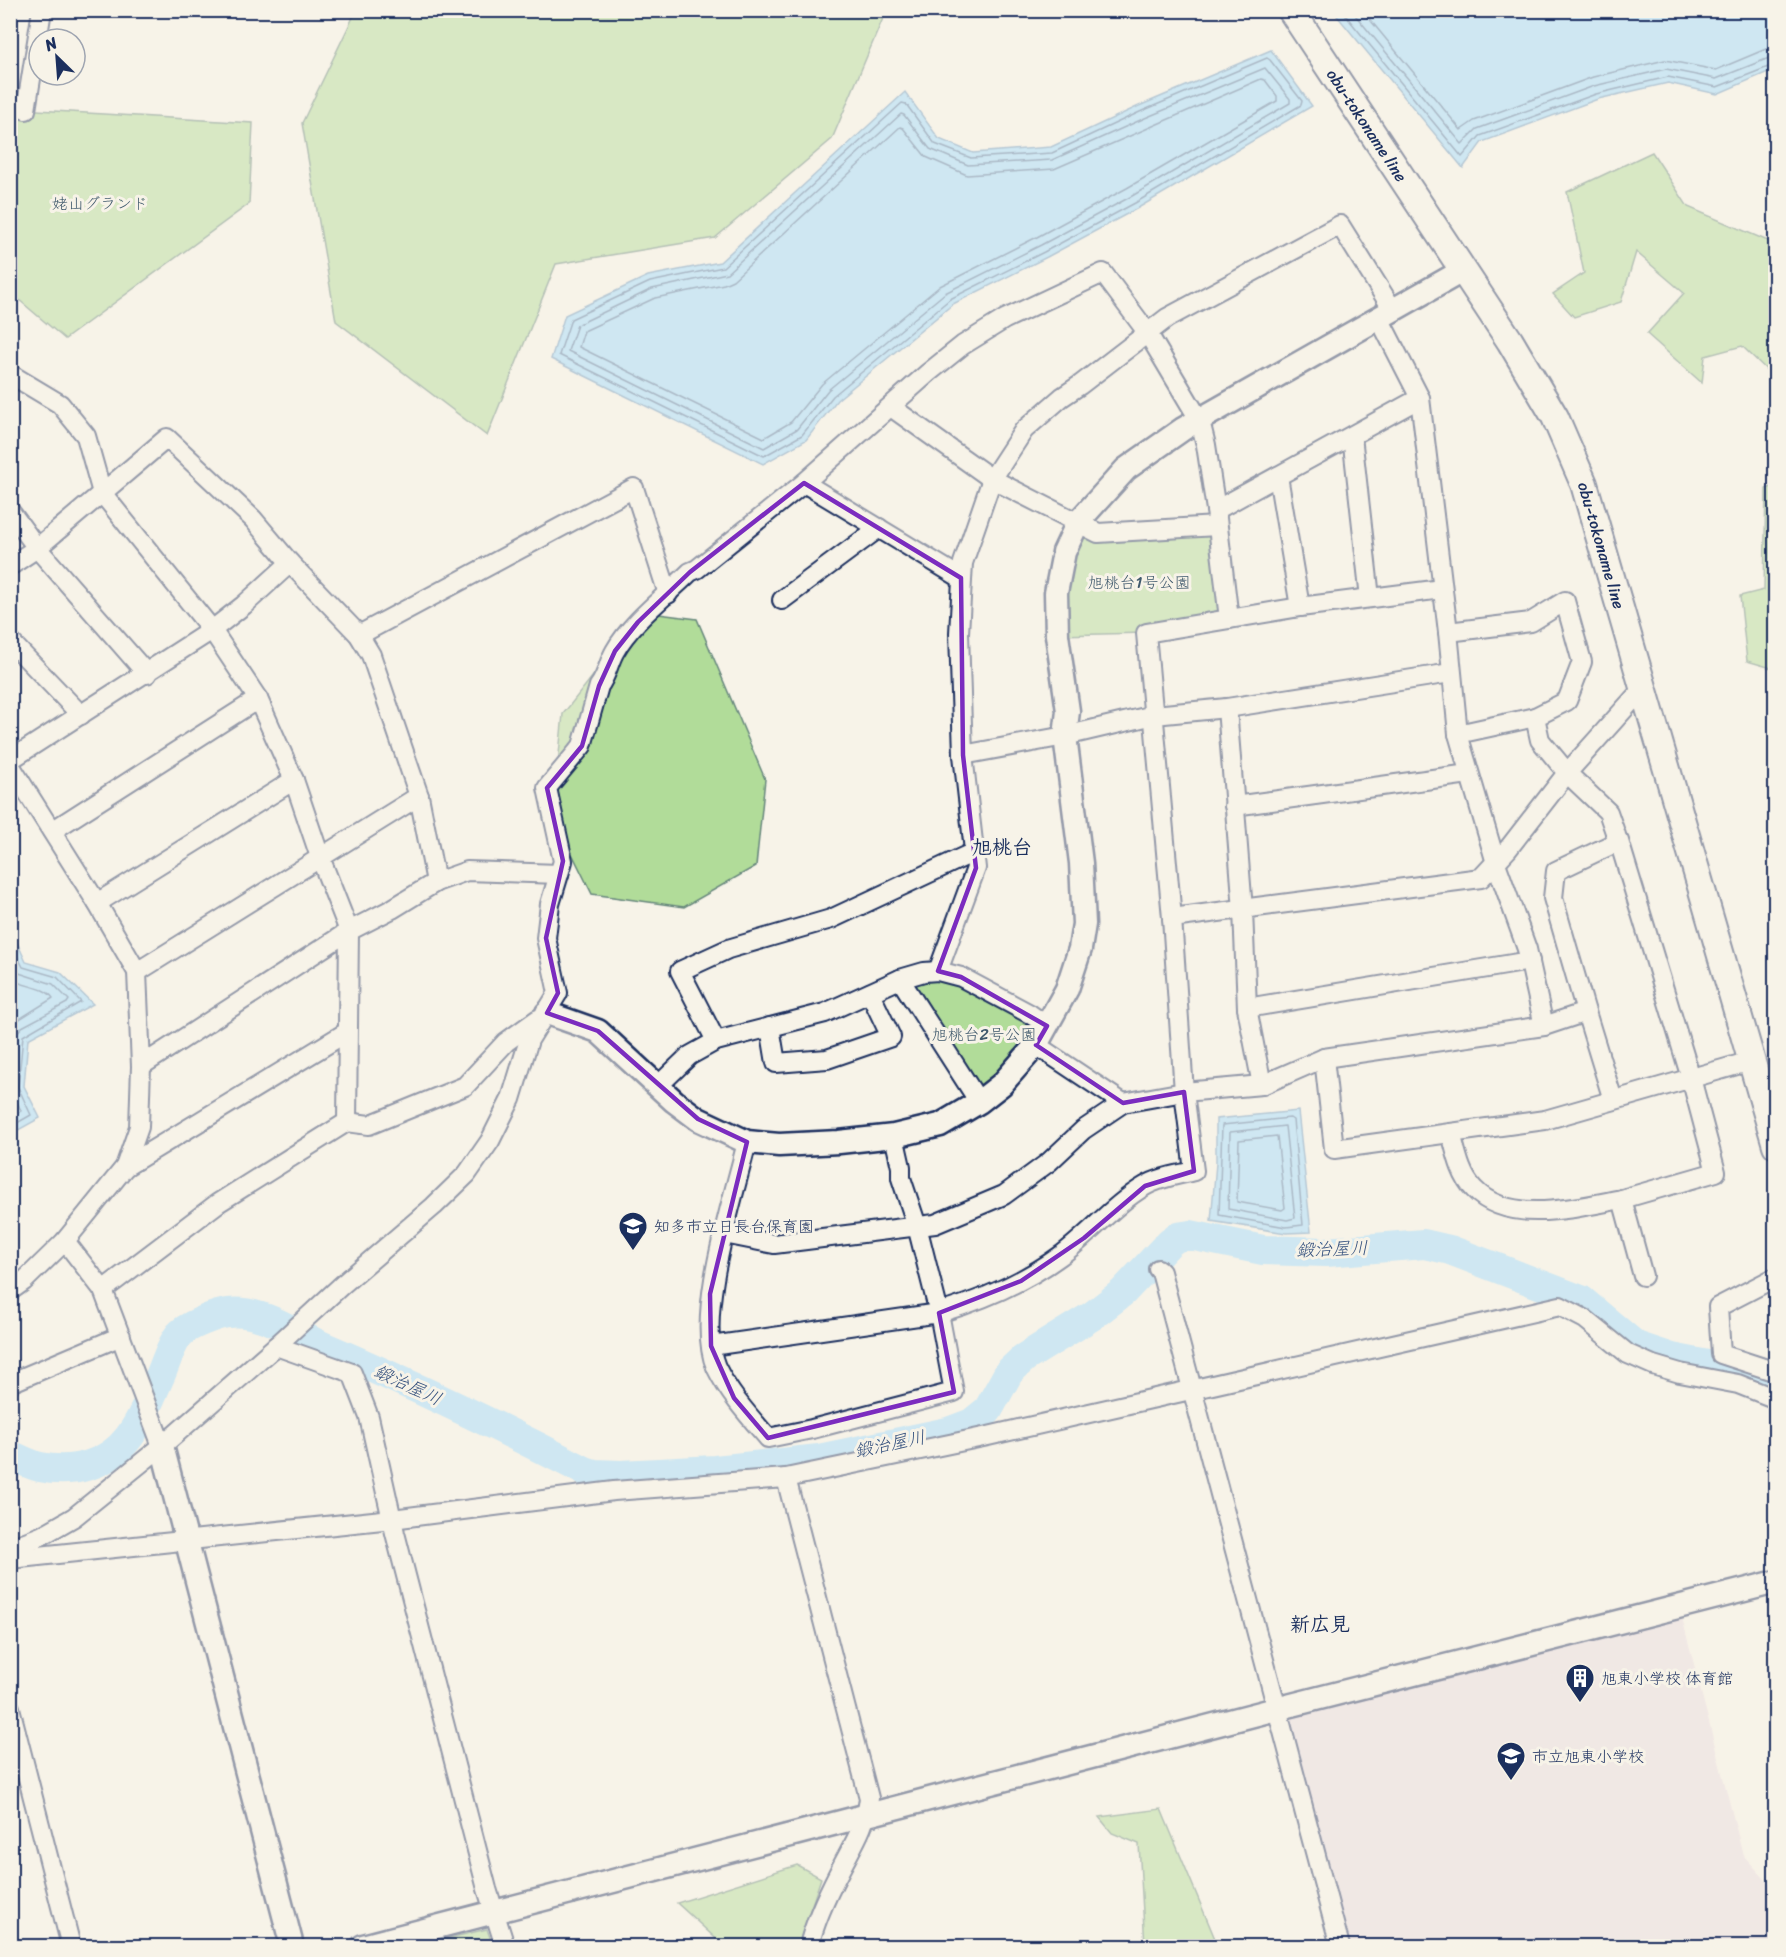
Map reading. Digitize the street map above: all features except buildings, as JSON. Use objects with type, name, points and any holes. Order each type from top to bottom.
[{"type":"main road","name":"obu-tokoname line","points":[[1291,10],[1510,341],[1555,417],[1572,455],[1584,484],[1776,1144]]},
{"type":"street","points":[[26,110],[42,10]]},
{"type":"street","points":[[938,971],[976,868],[963,755],[958,633],[963,563],[992,479],[1024,430],[1062,397],[1147,332],[1167,318],[1340,225],[1386,314],[1420,398],[1458,734],[1496,863],[1514,909],[1530,961],[1544,1026]]},
{"type":"street","points":[[547,1013],[598,1031],[674,1101],[698,1119],[747,1142],[779,1145],[894,1136],[940,1125],[979,1102],[1002,1084],[1036,1045],[1067,989],[1080,949],[1084,924],[1081,862],[1065,736],[1068,711],[1057,635],[1056,593],[1064,552],[1078,522],[1126,469],[1183,429],[1462,271]]},
{"type":"street","points":[[10,1548],[40,1536],[74,1516],[162,1446],[434,1206],[467,1174],[490,1141],[511,1099],[529,1040],[558,993],[546,938],[550,904],[563,861],[547,788],[582,746],[599,686],[615,651],[638,622],[690,572],[697,569],[804,483],[963,345],[1005,318],[1103,273],[1147,332],[1200,421],[1217,518],[1229,619]]},
{"type":"street","points":[[10,374],[60,404],[86,436],[102,493],[212,630],[258,699],[294,780],[320,857],[349,931],[347,1122]]},
{"type":"street","points":[[891,407],[992,479],[1098,533],[1217,518],[1278,476],[1420,398]]},
{"type":"street","points":[[1352,436],[1370,598]]},
{"type":"street","points":[[10,566],[37,548],[167,438],[253,519],[290,563],[359,635],[371,655],[419,796],[436,882]]},
{"type":"street","points":[[1278,476],[1300,607]]},
{"type":"street","points":[[804,483],[961,578]]},
{"type":"street","points":[[359,635],[634,488],[668,594]]},
{"type":"street","points":[[10,512],[37,548],[147,674]]},
{"type":"street","points":[[782,600],[879,528]]},
{"type":"street","points":[[10,760],[147,674],[212,630],[244,605],[290,563]]},
{"type":"street","points":[[711,1347],[939,1313],[976,1302],[1021,1281],[1084,1238],[1145,1186],[1167,1177],[1194,1171],[1184,1092],[1172,918],[1146,633],[1300,607],[1442,589]]},
{"type":"street","points":[[1448,632],[1531,622],[1565,601],[1582,662],[1567,701],[1534,717],[1458,734]]},
{"type":"street","points":[[10,641],[81,715]]},
{"type":"street","points":[[963,755],[1065,736],[1154,715],[1227,708],[1451,673]]},
{"type":"street","points":[[1172,918],[1480,878],[1496,863],[1567,773],[1644,687]]},
{"type":"street","points":[[52,831],[258,699]]},
{"type":"street","points":[[1227,708],[1243,910],[1247,1008],[1262,1085]]},
{"type":"street","points":[[1534,717],[1540,740],[1567,773],[1608,812],[1616,835]]},
{"type":"street","points":[[10,765],[97,903],[136,972],[141,1066],[139,1127],[124,1167],[65,1241],[24,1281],[10,1291]]},
{"type":"street","points":[[1234,807],[1469,774]]},
{"type":"street","points":[[97,903],[294,780]]},
{"type":"street","points":[[136,972],[419,796]]},
{"type":"street","points":[[1451,1133],[1460,1166],[1473,1189],[1485,1198],[1522,1212],[1574,1208],[1622,1199],[1716,1172],[1691,1078],[1619,841],[1556,871],[1553,897],[1613,1100]]},
{"type":"street","points":[[717,1041],[680,971],[728,949],[831,919],[974,852]]},
{"type":"street","points":[[141,1066],[349,931],[392,909],[436,882],[467,871],[560,874]]},
{"type":"street","points":[[1247,1008],[1530,961]]},
{"type":"street","points":[[659,1085],[689,1056],[717,1041],[825,1013],[900,979],[924,972],[938,971],[962,977],[1030,1014],[1047,1026]]},
{"type":"street","points":[[900,979],[979,1102]]},
{"type":"street","points":[[770,1027],[776,1063],[827,1059],[891,1037],[870,993]]},
{"type":"street","points":[[724,1234],[774,1244],[935,1224],[1004,1196],[1049,1162],[1083,1130],[1122,1103],[1184,1092],[1262,1085],[1324,1058],[1544,1026],[1586,1012]]},
{"type":"street","points":[[103,1290],[218,1203],[347,1122],[369,1125],[465,1086],[506,1042],[547,1013]]},
{"type":"street","points":[[124,1167],[347,1032]]},
{"type":"street","points":[[1036,1045],[1122,1103]]},
{"type":"street","points":[[1324,1058],[1335,1149],[1545,1120],[1751,1061]]},
{"type":"street","points":[[747,1142],[710,1294],[711,1347],[716,1366],[734,1398],[768,1438],[812,1429],[954,1392],[939,1313],[902,1178],[894,1136]]},
{"type":"street","points":[[1622,1199],[1642,1276]]},
{"type":"street","points":[[65,1241],[103,1290],[162,1446],[292,1947]]},
{"type":"street","points":[[1158,1269],[1161,1272],[1340,1947]]},
{"type":"street","points":[[1776,1277],[1718,1307],[1721,1354],[1776,1372]]},
{"type":"street","points":[[10,1559],[392,1519],[614,1491],[786,1478],[988,1436],[1560,1306],[1585,1319],[1628,1354],[1653,1365],[1680,1373],[1738,1384],[1776,1399]]},
{"type":"street","points":[[10,1383],[121,1336]]},
{"type":"street","points":[[276,1346],[352,1373],[369,1417],[392,1519],[487,1889],[505,1947]]},
{"type":"street","points":[[786,1478],[869,1798],[867,1816],[833,1884],[813,1930],[809,1947]]},
{"type":"street","points":[[363,1947],[1276,1709],[1776,1582]]},
{"type":"street","points":[[10,1708],[19,1777],[71,1947]]},
{"type":"highlighted area","points":[[804,483],[961,578],[963,755],[976,868],[938,971],[961,977],[1047,1026],[1036,1045],[1123,1103],[1184,1092],[1194,1171],[1145,1186],[1084,1238],[1021,1281],[939,1313],[954,1392],[768,1438],[734,1398],[711,1346],[710,1294],[747,1142],[698,1119],[598,1031],[547,1013],[558,993],[546,938],[563,861],[547,788],[582,746],[599,686],[615,651],[638,622],[690,572]]},
{"type":"shaded area","name":"市立旭東小学校","points":[[1679,1606],[1743,1855],[1775,1890],[1775,1946],[1345,1946],[1276,1709]]},
{"type":"green space","points":[[356,10],[886,11],[832,139],[715,238],[556,264],[487,436],[336,321],[302,123]]},
{"type":"green space","name":"姥山グランド","points":[[20,109],[253,123],[249,204],[65,339],[11,293],[11,118]]},
{"type":"green space","points":[[1652,152],[1688,207],[1775,244],[1775,378],[1742,346],[1705,356],[1702,383],[1647,334],[1684,293],[1636,252],[1621,302],[1574,317],[1553,294],[1584,273],[1567,192]]},
{"type":"green space","points":[[1776,486],[1775,669],[1747,661],[1740,596],[1764,590],[1766,489]]},
{"type":"green space","name":"旭桃台1号公園","points":[[1078,522],[1098,533],[1217,526],[1229,619],[1146,633],[1057,635]]},
{"type":"green space","points":[[643,612],[697,619],[765,779],[756,866],[684,907],[592,894],[553,815],[563,714]]},
{"type":"green space","name":"旭桃台2号公園","points":[[924,972],[1030,1014],[1032,1033],[979,1102],[900,979]]},
{"type":"green space","points":[[1161,1809],[1218,1946],[1145,1946],[1139,1844],[1112,1833],[1099,1817]]},
{"type":"green space","points":[[797,1865],[821,1878],[798,1946],[724,1946],[677,1903]]},
{"type":"green space","points":[[487,1929],[493,1946],[416,1946]]},
{"type":"water","points":[[1333,11],[1775,11],[1775,69],[1717,94],[1668,83],[1598,99],[1482,142],[1463,168]]},
{"type":"water","points":[[1271,50],[1312,106],[1138,208],[953,304],[837,400],[806,440],[763,464],[551,359],[565,315],[648,276],[720,262],[905,92],[939,139],[973,153],[1051,147],[1139,106]]},
{"type":"water","points":[[11,899],[13,902],[11,929]]},
{"type":"water","points":[[11,929],[26,962],[60,972],[93,1004],[28,1039],[24,1086],[40,1118],[11,1134]]},
{"type":"water","points":[[1298,1111],[1311,1232],[1286,1233],[1211,1221],[1216,1163],[1216,1119]]},
{"type":"waterway","name":"鍛治屋川","points":[[10,1455],[36,1466],[52,1469],[77,1468],[100,1461],[120,1447],[138,1423],[179,1335],[195,1324],[210,1318],[228,1313],[241,1313],[277,1323],[595,1474],[621,1475],[715,1470],[819,1459],[948,1432],[972,1423],[988,1410],[1009,1372],[1024,1358],[1092,1316],[1123,1292],[1170,1242],[1177,1237],[1190,1235],[1263,1250],[1326,1252],[1424,1244],[1450,1250],[1581,1300],[1636,1346],[1672,1358],[1728,1369],[1776,1386]]},
{"type":"place","name":"知多市立日長台保育園","points":[[633,1252]]},
{"type":"place","name":"旭東小学校 体育館","points":[[1580,1704]]},
{"type":"place","name":"市立旭東小学校","points":[[1511,1782]]},
{"type":"district","name":"旭桃台","points":[[1002,847]]},
{"type":"district","name":"新広見","points":[[1320,1624]]}]
